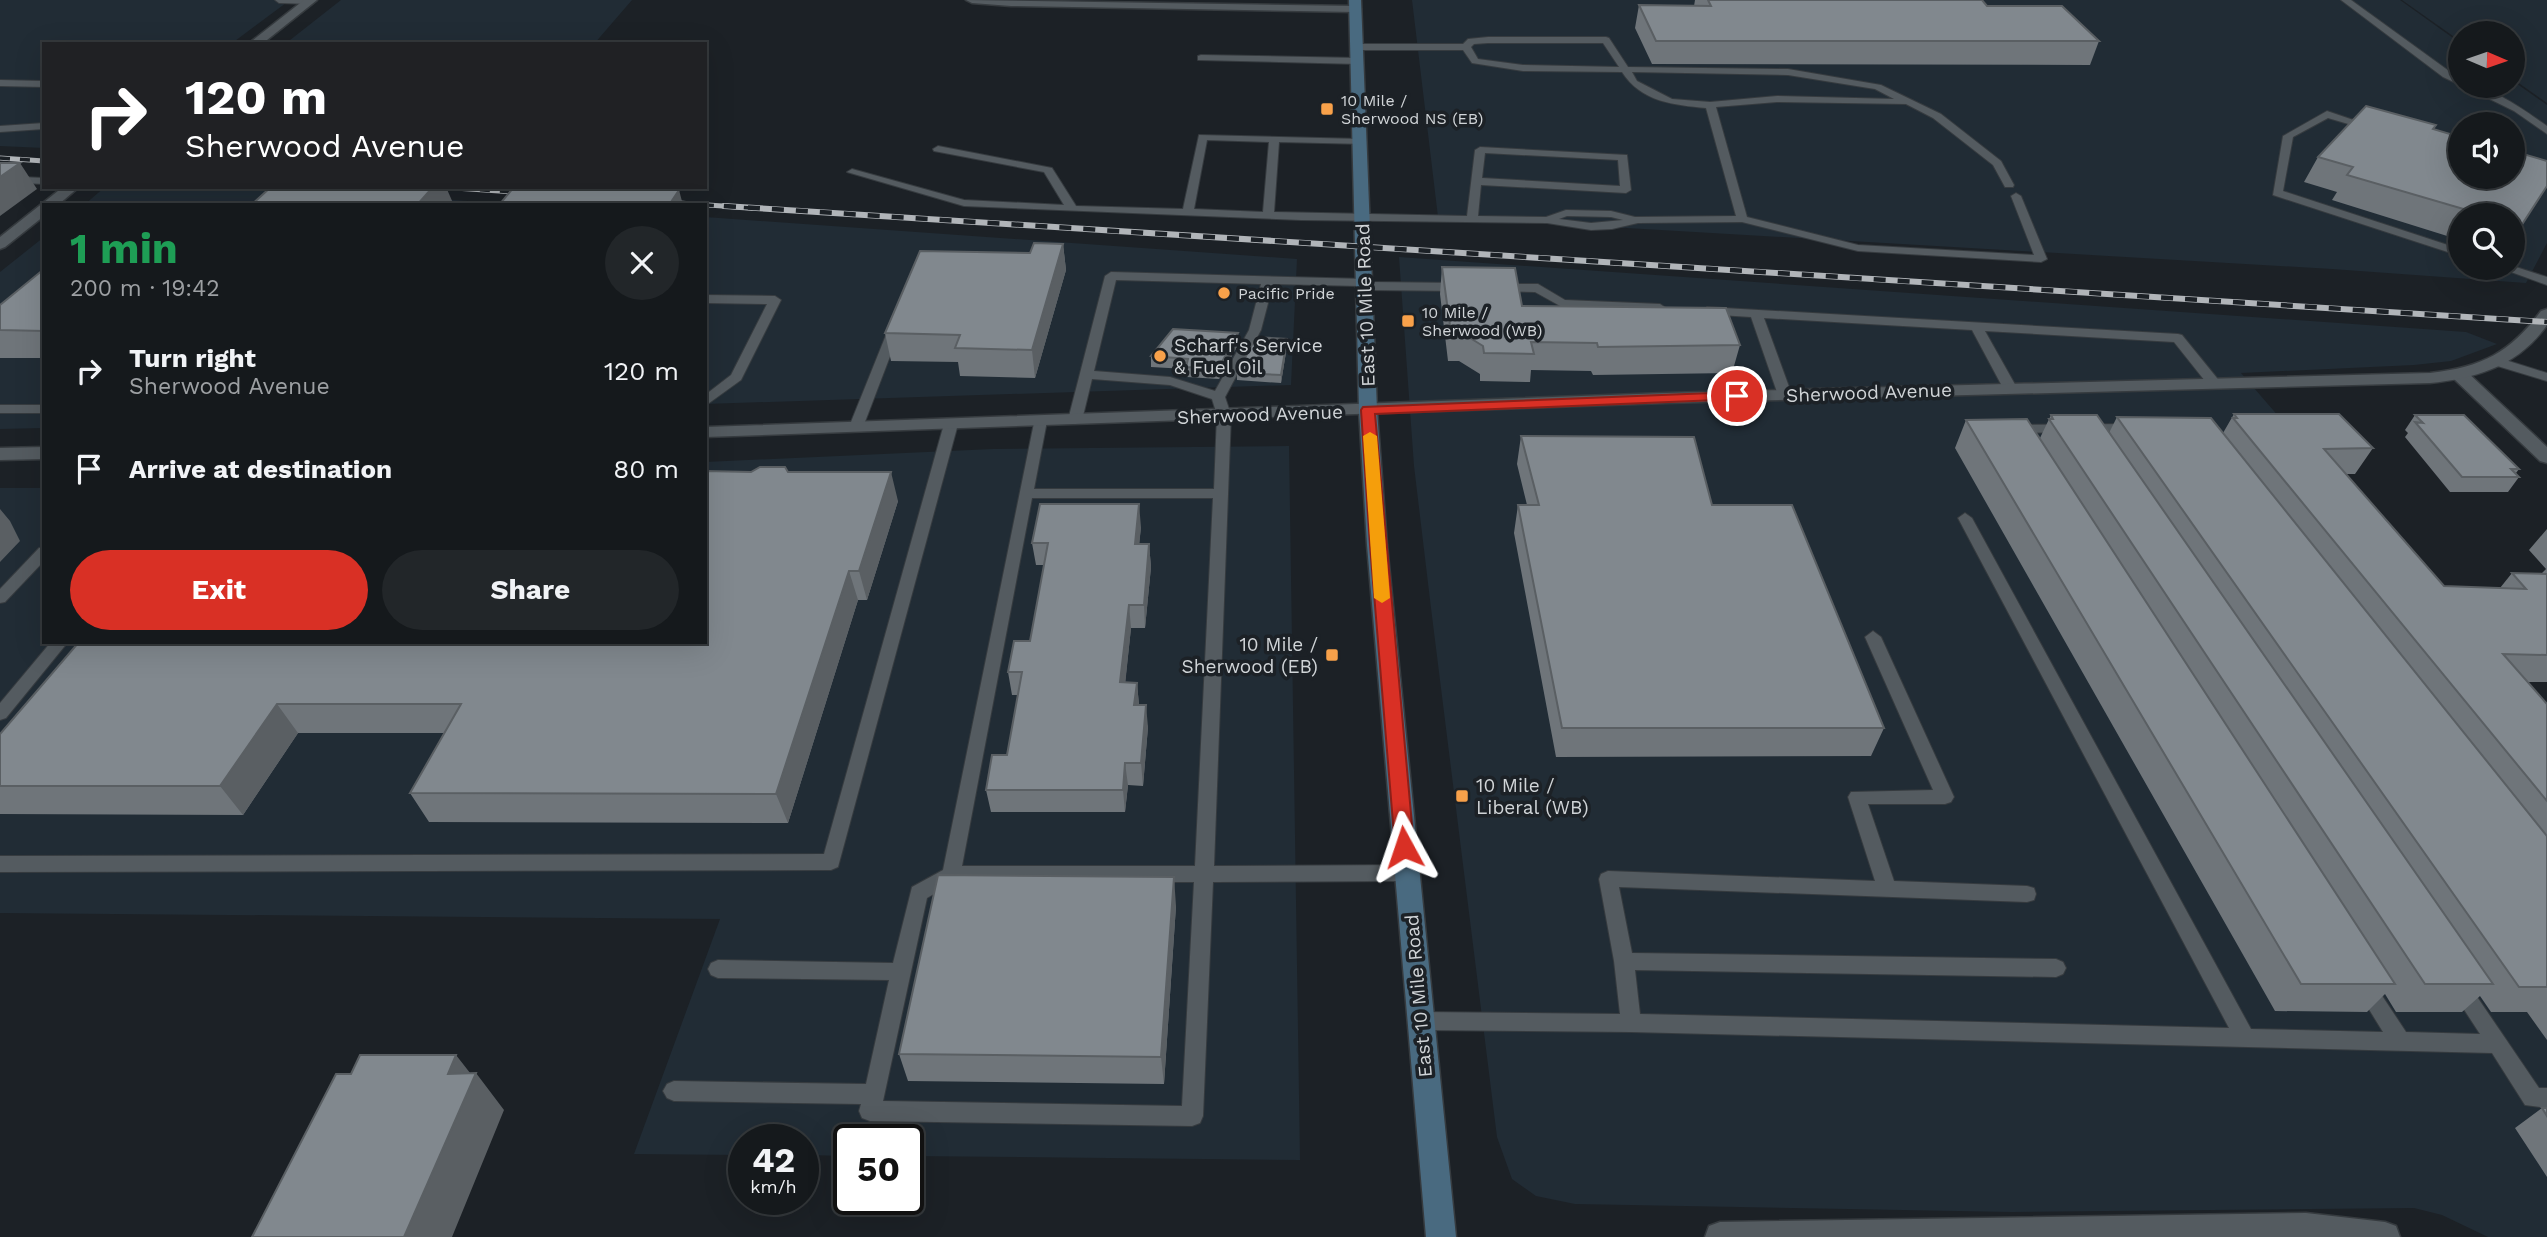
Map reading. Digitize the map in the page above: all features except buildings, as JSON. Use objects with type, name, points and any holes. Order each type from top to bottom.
[{"type":"main road","name":"East 10 Mile Road","points":[[1355,5],[1368,410],[1377,545],[1441,1237]]},
{"type":"street","points":[[257,42],[311,0]]},
{"type":"street","points":[[972,0],[1024,4],[1355,5]]},
{"type":"street","points":[[52,203],[69,189]]},
{"type":"street","points":[[0,244],[42,211]]},
{"type":"street","name":"Sherwood Avenue","points":[[707,432],[1075,420],[1221,406],[1368,410],[2010,388],[2352,381],[2460,375],[2499,362],[2529,340],[2547,314]]},
{"type":"street","points":[[2460,375],[2547,457]]},
{"type":"street","points":[[0,454],[42,453]]},
{"type":"street","points":[[1720,1237],[2020,1235],[2306,1228],[2385,1237]]},
{"type":"lane","points":[[279,0],[311,0]]},
{"type":"lane","points":[[2345,0],[2448,76]]},
{"type":"lane","points":[[1200,58],[1357,54],[1466,47],[1471,41],[1488,40],[1606,40],[1634,83],[1670,102],[1710,105],[1777,99],[1908,102]]},
{"type":"lane","points":[[1466,47],[1475,61],[1523,68],[1788,72],[1878,87],[1937,116],[1997,163],[2009,185]]},
{"type":"lane","points":[[0,83],[42,84]]},
{"type":"lane","points":[[2494,98],[2517,109],[2547,131]]},
{"type":"lane","points":[[1710,105],[1742,219]]},
{"type":"lane","points":[[2388,133],[2327,114],[2288,136],[2277,193],[2448,249]]},
{"type":"lane","points":[[0,129],[42,127]]},
{"type":"lane","points":[[1188,212],[1203,136],[1361,142]]},
{"type":"lane","points":[[1268,216],[1274,139]]},
{"type":"lane","points":[[938,149],[1048,170],[1072,209]]},
{"type":"lane","points":[[1472,219],[1476,181],[1480,150],[1623,157],[1626,191],[1476,181]]},
{"type":"lane","points":[[852,172],[964,203],[1268,216],[1547,220],[1575,226],[1616,226],[1635,220],[1742,219],[1858,248],[2041,259],[2015,196]]},
{"type":"lane","points":[[0,179],[42,181]]},
{"type":"lane","points":[[2525,274],[2547,281]]},
{"type":"lane","points":[[1075,420],[1111,275],[1538,288],[1562,303],[1672,309]]},
{"type":"lane","points":[[1268,280],[1255,330],[1221,406],[1220,494],[1204,873],[1192,1116],[870,1111],[919,894],[951,874],[1204,873],[1407,873]]},
{"type":"lane","points":[[707,299],[775,300],[736,377],[707,400]]},
{"type":"lane","points":[[1700,311],[2178,338],[2214,383]]},
{"type":"lane","points":[[1756,314],[1785,395]]},
{"type":"lane","points":[[856,427],[899,316]]},
{"type":"lane","points":[[1976,327],[2010,388]]},
{"type":"lane","points":[[2499,362],[2547,377]]},
{"type":"lane","points":[[1086,375],[1196,385],[1221,406]]},
{"type":"lane","points":[[0,409],[42,409]]},
{"type":"lane","points":[[951,874],[1040,421]]},
{"type":"lane","points":[[0,864],[831,862],[951,424]]},
{"type":"lane","points":[[2012,433],[2083,428],[2152,428]]},
{"type":"lane","points":[[2083,428],[2099,451]]},
{"type":"lane","points":[[1026,494],[1220,494]]},
{"type":"lane","points":[[1965,518],[2245,1038]]},
{"type":"lane","points":[[0,598],[42,554]]},
{"type":"lane","points":[[1873,637],[1945,797],[1857,797],[1887,889]]},
{"type":"lane","points":[[0,714],[58,644]]},
{"type":"lane","points":[[1631,1023],[1624,961],[1608,879],[2027,894]]},
{"type":"lane","points":[[1624,961],[2056,968]]},
{"type":"lane","points":[[719,969],[901,972]]},
{"type":"lane","points":[[2356,971],[2401,1042]]},
{"type":"lane","points":[[2452,976],[2532,1098],[2547,1098]]},
{"type":"lane","points":[[1420,1021],[1631,1023],[2498,1044]]},
{"type":"lane","points":[[674,1091],[873,1094]]},
{"type":"shaded area","points":[[0,0],[290,0],[234,42],[42,42],[42,148],[0,146]]},
{"type":"shaded area","points":[[341,0],[632,0],[596,42],[288,42]]},
{"type":"shaded area","points":[[1412,0],[2400,0],[2448,34],[2448,98],[2525,98],[2525,89],[2547,105],[2547,243],[2526,283],[2484,280],[2525,280],[2525,203],[2448,203],[2448,277],[1438,217]]},
{"type":"shaded area","points":[[2402,0],[2547,0],[2547,103],[2525,87],[2525,21],[2448,21],[2448,33]]},
{"type":"shaded area","points":[[103,189],[297,189],[497,203],[86,203]]},
{"type":"shaded area","points":[[707,217],[1297,259],[1291,385],[707,404]]},
{"type":"shaded area","points":[[42,239],[42,428],[0,429],[0,272]]},
{"type":"shaded area","points":[[1399,257],[2466,332],[2497,344],[2451,361],[2241,373],[2547,727],[2547,1237],[2488,1237],[2442,1215],[2414,1208],[2012,1212],[1575,1204],[1536,1196],[1512,1179],[1497,1137],[1431,608],[1414,466]]},
{"type":"shaded area","points":[[1289,446],[1300,1160],[924,1156],[924,1124],[833,1124],[833,1156],[819,1155],[819,1124],[728,1124],[728,1155],[634,1154],[720,919],[0,913],[0,488],[42,488],[42,644],[707,644],[707,462],[993,449]]},
{"type":"railway","points":[[0,158],[42,161]]},
{"type":"railway","points":[[469,189],[528,193]]},
{"type":"railway","points":[[664,202],[679,203]]},
{"type":"railway","points":[[707,205],[752,208]]},
{"type":"railway","points":[[724,206],[2547,322]]},
{"type":"slow traffic","points":[[1370,436],[1382,598]]},
{"type":"place","name":"10 Mile / Sherwood NS (EB)","points":[[1327,109]]},
{"type":"place","name":"Pacific Pride","points":[[1224,293]]},
{"type":"place","name":"10 Mile / Sherwood (WB)","points":[[1408,321]]},
{"type":"place","name":"Scharf's Service & Fuel Oil","points":[[1160,356]]},
{"type":"place","name":"10 Mile / Sherwood (EB)","points":[[1332,655]]},
{"type":"place","name":"10 Mile / Liberal (WB)","points":[[1462,796]]},
{"type":"route","points":[[1404,847],[1377,545],[1368,410],[1737,396]]}]
